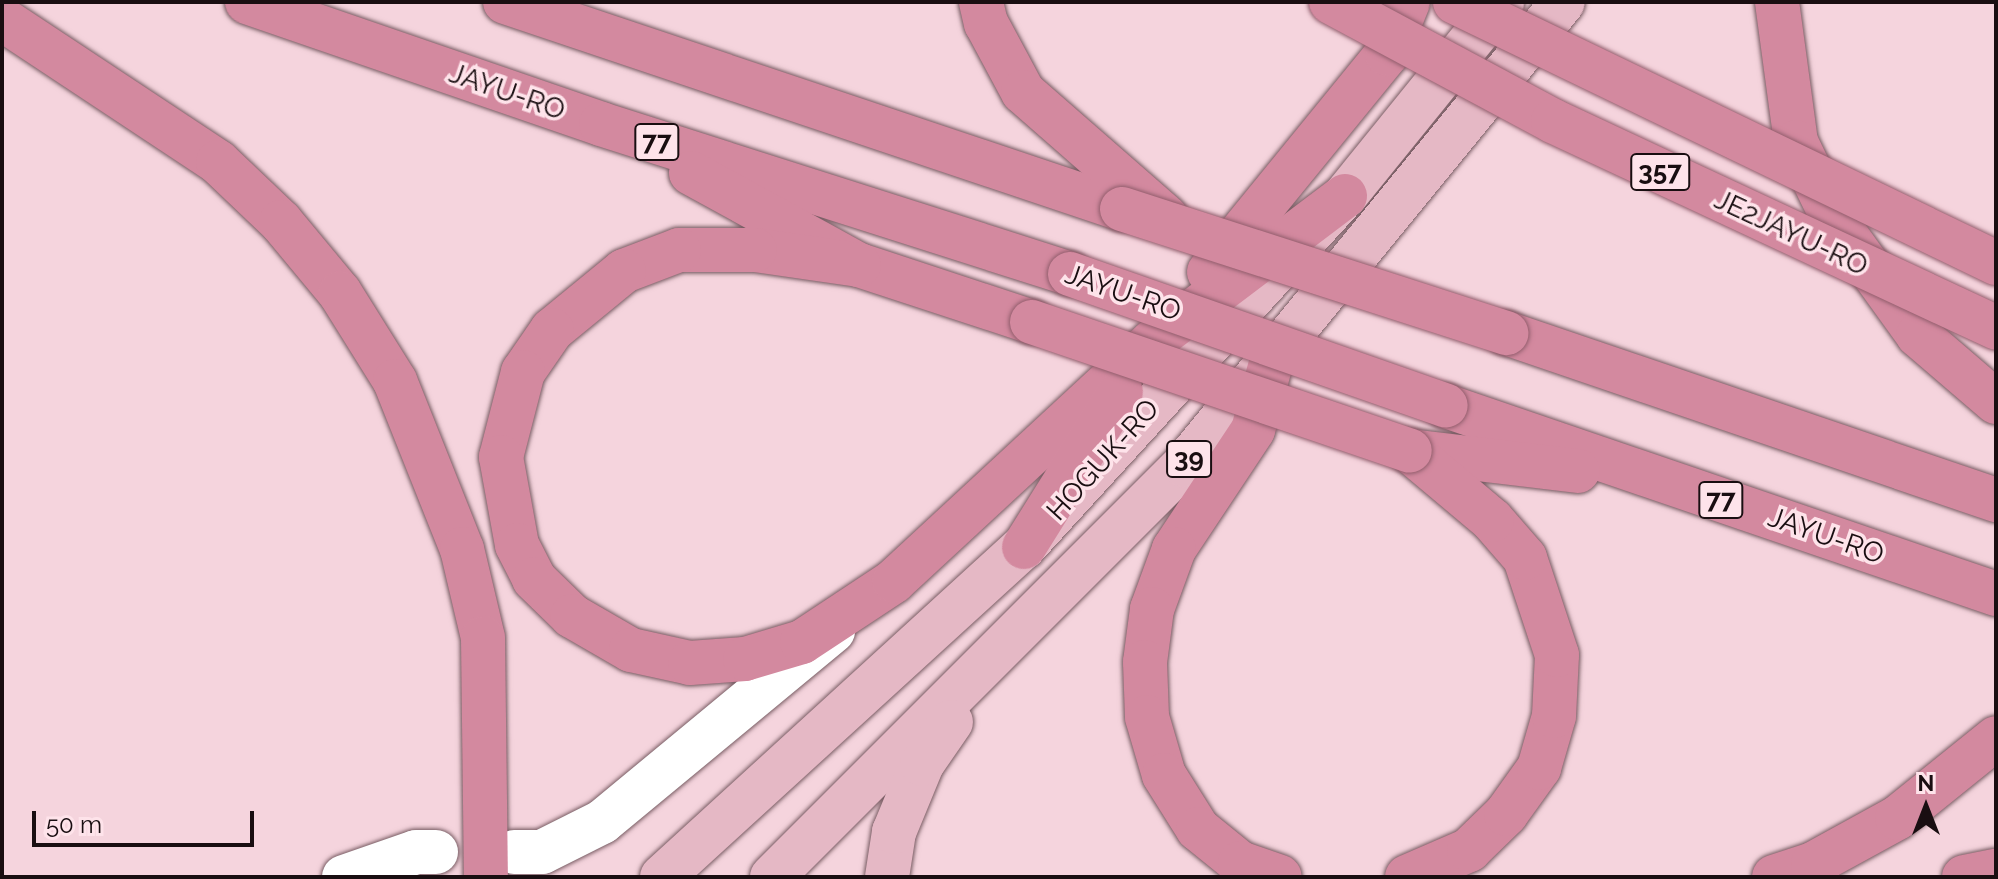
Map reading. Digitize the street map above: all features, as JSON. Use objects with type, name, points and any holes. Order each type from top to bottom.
[{"type":"highway","name":"JAYU-RO","points":[[247,2],[601,124],[1070,274],[1996,594]]},
{"type":"highway","points":[[505,2],[1129,199],[1177,227],[1506,333],[1996,500]]},
{"type":"highway","points":[[981,2],[986,23],[1023,92],[1129,199]]},
{"type":"highway","name":"JE2JAYU-RO","points":[[1331,2],[1553,121],[1996,328]]},
{"type":"highway","points":[[1024,547],[1152,342],[1387,54],[1408,2]]},
{"type":"highway","name":"357","points":[[1455,2],[1996,263]]},
{"type":"highway","points":[[1777,2],[1796,142],[1830,213],[1918,335],[1996,402]]},
{"type":"highway","points":[[2,19],[218,162],[281,222],[340,293],[395,381],[462,549],[483,638],[500,864]]},
{"type":"highway","points":[[601,124],[859,265]]},
{"type":"highway","points":[[1345,196],[1152,342],[894,581],[802,642],[745,659],[690,663],[631,650],[572,616],[534,579],[517,545],[505,499],[501,457],[523,372],[552,330],[624,271],[679,250],[755,250],[859,265],[1032,322],[1410,451],[1664,480]]},
{"type":"highway","points":[[1271,363],[1253,430],[1174,549],[1152,609],[1145,662],[1147,717],[1164,775],[1177,797],[1198,829],[1240,863],[1280,877]]},
{"type":"highway","points":[[1407,877],[1469,850],[1506,814],[1539,768],[1554,716],[1557,655],[1525,558],[1492,520],[1410,451]]},
{"type":"highway","points":[[1774,877],[1813,864],[1897,818],[1996,738]]},
{"type":"highway","points":[[1964,877],[1996,871]]},
{"type":"main road","name":"HOGUK-RO","points":[[662,877],[1024,547],[1345,196],[1502,2]]},
{"type":"main road","name":"HOGUK-RO","points":[[772,877],[1184,465],[1271,363],[1563,2]]},
{"type":"main road","points":[[887,877],[894,832],[922,764],[1006,641]]},
{"type":"street","points":[[500,864],[542,852],[602,822],[894,581]]},
{"type":"street","points":[[344,877],[416,852],[436,852]]}]
